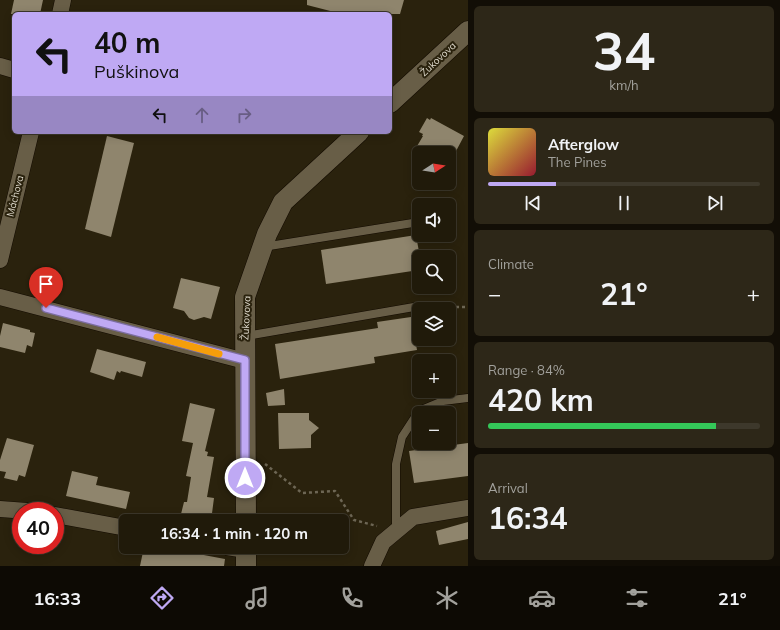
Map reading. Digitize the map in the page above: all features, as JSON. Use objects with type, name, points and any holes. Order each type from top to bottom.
[{"type":"street","points":[[60,12],[63,0]]},
{"type":"street","name":"Žukovova","points":[[392,101],[468,31]]},
{"type":"street","points":[[0,66],[12,69]]},
{"type":"street","name":"Máchova","points":[[0,260],[31,134]]},
{"type":"street","name":"Žukovova","points":[[246,514],[245,298],[267,234],[283,202],[357,134]]},
{"type":"street","points":[[0,296],[245,360]]},
{"type":"street","points":[[372,566],[383,542],[413,517],[468,508]]},
{"type":"street","points":[[0,509],[12,510]]},
{"type":"street","points":[[64,517],[119,527]]},
{"type":"lane","points":[[262,248],[412,223]]},
{"type":"lane","points":[[245,336],[412,307]]},
{"type":"lane","points":[[396,531],[396,464],[402,437],[419,411],[443,401],[468,398]]},
{"type":"path","points":[[456,307],[468,307]]},
{"type":"path","points":[[245,449],[302,493],[334,491],[354,520]]},
{"type":"building","points":[[14,0],[43,0],[40,12],[12,12],[11,14]]},
{"type":"building","points":[[307,0],[404,0],[400,14],[392,14],[392,12],[334,12],[307,5]]},
{"type":"building","points":[[427,118],[430,120],[431,118],[464,136],[456,151],[456,146],[417,146],[423,136],[423,134],[419,132]]},
{"type":"building","points":[[107,136],[134,143],[111,237],[85,229]]},
{"type":"building","points":[[412,236],[412,242],[417,242],[419,250],[412,250],[412,271],[326,284],[321,250]]},
{"type":"building","points":[[181,278],[220,287],[211,319],[204,317],[194,320],[189,318],[184,311],[173,308]]},
{"type":"building","points":[[411,317],[412,346],[416,346],[417,350],[374,357],[375,363],[280,379],[275,344],[378,328],[377,322]]},
{"type":"building","points":[[3,323],[30,330],[30,332],[35,333],[32,347],[27,345],[25,353],[0,347],[0,336]]},
{"type":"building","points":[[97,349],[146,362],[142,377],[121,371],[120,373],[117,371],[114,380],[90,372]]},
{"type":"building","points":[[284,389],[285,405],[268,406],[266,393]]},
{"type":"building","points":[[190,403],[215,409],[205,451],[208,452],[207,456],[214,457],[207,497],[214,498],[212,514],[181,514],[184,502],[187,502],[191,477],[186,476],[193,443],[182,441]]},
{"type":"building","points":[[278,413],[309,413],[309,420],[319,428],[311,435],[311,448],[279,449]]},
{"type":"building","points":[[7,438],[34,445],[25,477],[19,475],[17,481],[4,478],[6,472],[0,471],[0,460]]},
{"type":"building","points":[[468,443],[468,476],[414,483],[409,451],[456,450],[456,445]]},
{"type":"building","points":[[72,471],[98,477],[96,485],[130,492],[126,509],[66,496]]},
{"type":"building","points":[[468,522],[468,539],[439,545],[436,531]]},
{"type":"building","points":[[143,554],[198,554],[225,559],[224,566],[140,566]]},
{"type":"slow traffic","points":[[157,337],[219,354]]},
{"type":"route","points":[[46,308],[245,360],[245,478]]}]
